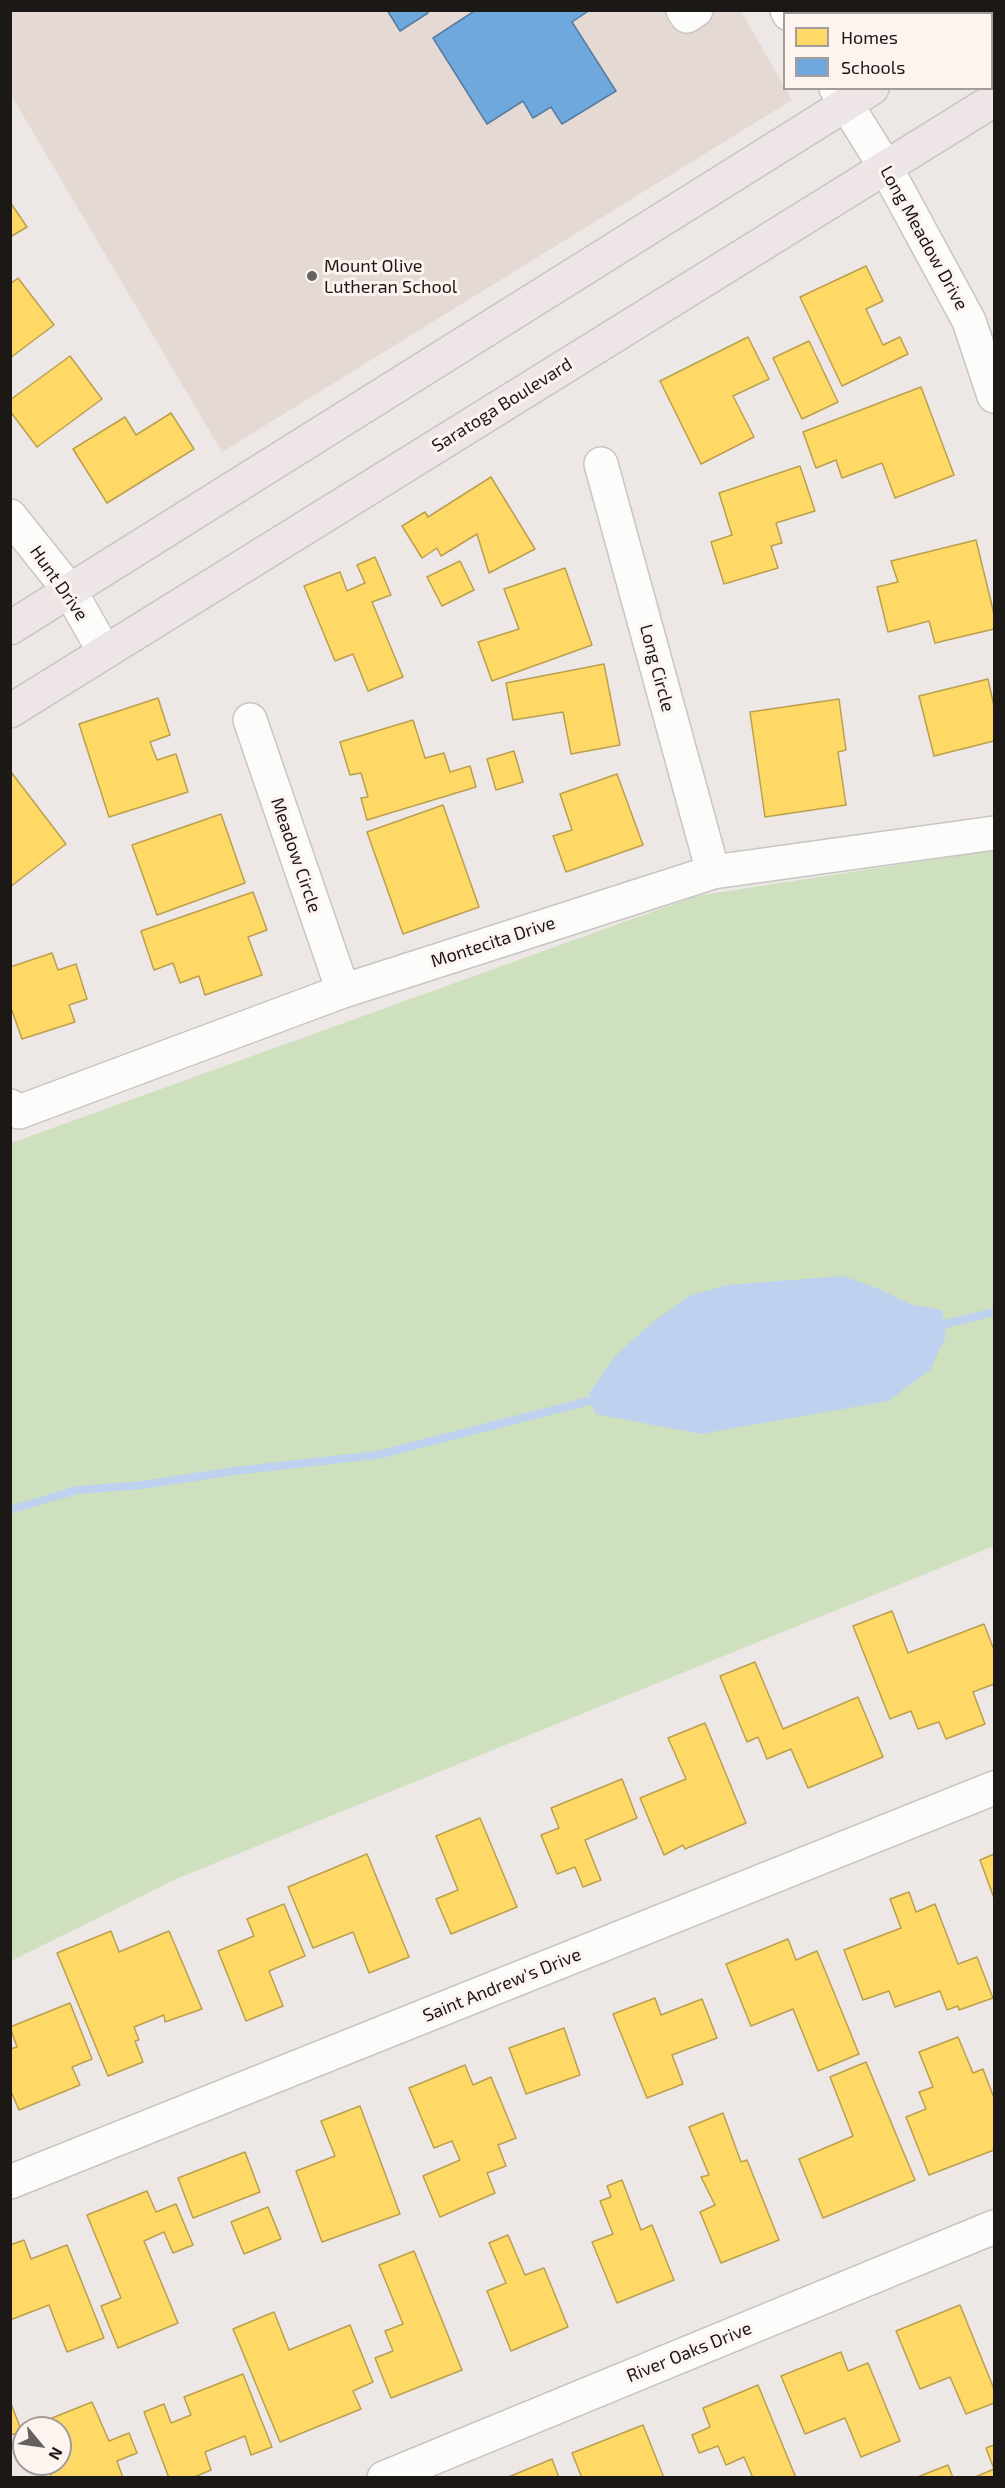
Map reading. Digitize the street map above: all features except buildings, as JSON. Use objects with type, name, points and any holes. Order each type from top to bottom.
[{"type":"main road","points":[[10,628],[851,94]]},
{"type":"main road","name":"Saratoga Boulevard","points":[[10,711],[994,100]]},
{"type":"street","points":[[683,10],[687,16],[696,10]]},
{"type":"street","name":"Long Meadow Drive","points":[[851,94],[886,168],[969,321],[994,396]]},
{"type":"street","name":"Long Circle","points":[[601,464],[713,872]]},
{"type":"street","name":"Hunt Drive","points":[[10,516],[69,591],[104,651]]},
{"type":"street","name":"Meadow Circle","points":[[250,720],[343,991]]},
{"type":"street","name":"Montecita Drive","points":[[10,1106],[19,1112],[343,991],[713,872],[994,833]]},
{"type":"street","name":"Saint Andrew's Drive","points":[[10,2182],[994,1788]]},
{"type":"street","name":"River Oaks Drive","points":[[384,2478],[994,2227]]},
{"type":"shaded area","name":"Mount Olive Lutheran School","points":[[10,11],[741,11],[783,84],[783,90],[786,90],[792,100],[222,452],[11,95]]},
{"type":"shaded area","points":[[834,11],[931,11],[930,12]]},
{"type":"green space","points":[[994,850],[994,1546],[176,1879],[11,1961],[11,1143],[696,896]]},
{"type":"water","points":[[842,1276],[877,1288],[910,1304],[942,1310],[946,1336],[930,1370],[888,1401],[701,1434],[595,1414],[589,1393],[616,1355],[653,1322],[689,1296],[727,1285]]},
{"type":"waterway","points":[[933,1327],[994,1312]]},
{"type":"waterway","points":[[10,1510],[77,1490],[142,1485],[234,1471],[377,1455],[601,1398]]},
{"type":"place","name":"Mount Olive Lutheran School","points":[[312,276]]}]
